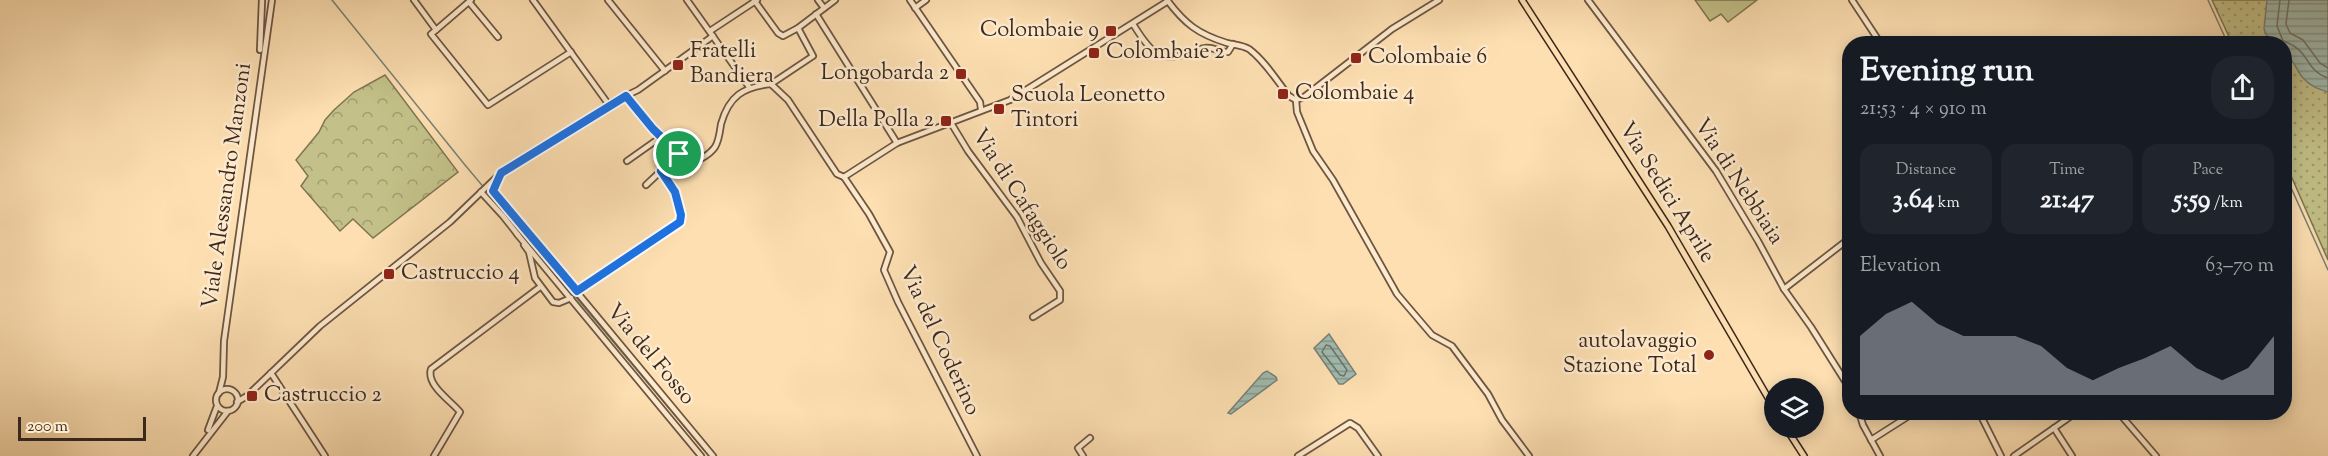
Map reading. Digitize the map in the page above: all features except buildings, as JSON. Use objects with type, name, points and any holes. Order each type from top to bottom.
[{"type":"main road","name":"Via Sedici Aprile","points":[[1522,0],[1668,226],[1764,391]]},
{"type":"main road","points":[[1792,438],[1804,456]]},
{"type":"street","points":[[260,50],[262,0]]},
{"type":"street","name":"Viale Alessandro Manzoni","points":[[219,393],[223,377],[222,355],[272,0]]},
{"type":"street","points":[[414,0],[436,30]]},
{"type":"street","points":[[533,0],[609,105]]},
{"type":"street","points":[[537,6],[544,0]]},
{"type":"street","points":[[608,0],[664,71]]},
{"type":"street","points":[[687,0],[749,87]]},
{"type":"street","points":[[194,456],[203,441],[237,402],[271,374],[320,326],[450,222],[501,173],[609,105],[638,90],[755,0],[780,35],[786,35],[835,0]]},
{"type":"street","points":[[818,0],[824,8]]},
{"type":"street","points":[[910,0],[980,102],[981,109]]},
{"type":"street","points":[[915,8],[926,0]]},
{"type":"street","points":[[844,177],[867,160],[897,143],[981,109],[1010,100],[1133,24],[1167,0],[1184,22],[1191,27],[1233,44],[1242,45],[1251,51],[1288,96],[1296,100],[1304,97],[1400,23],[1439,0]]},
{"type":"street","name":"Via di Nebbiaia","points":[[1588,0],[1705,156],[1758,241],[1784,289],[1842,377]]},
{"type":"street","points":[[1852,0],[1876,36]]},
{"type":"street","points":[[498,37],[470,1],[431,34],[488,105],[571,52]]},
{"type":"street","points":[[816,14],[897,143]]},
{"type":"street","points":[[1133,24],[1149,48],[1158,55],[1166,57],[1181,56],[1209,47],[1228,52],[1233,44]]},
{"type":"street","points":[[626,96],[661,137],[679,154],[693,161],[701,158],[716,144],[725,111],[734,99],[749,87],[771,84],[813,56],[798,28]]},
{"type":"street","name":"Via del Coderino","points":[[771,84],[788,100],[837,174],[844,177],[869,213],[890,252],[884,270],[898,302],[977,456]]},
{"type":"street","points":[[1296,100],[1297,112],[1313,151],[1333,180],[1397,294],[1432,335],[1452,346],[1488,393],[1502,420],[1529,456]]},
{"type":"street","name":"Via di Cafaggiolo","points":[[951,123],[968,151],[1017,217],[1041,263],[1060,291],[1061,298],[1058,302],[1033,317]]},
{"type":"street","points":[[627,161],[661,137]]},
{"type":"street","points":[[646,184],[679,154]]},
{"type":"street","points":[[577,291],[680,222],[681,215],[675,192],[661,171]]},
{"type":"street","name":"Via del Fosso","points":[[501,173],[493,191],[713,456]]},
{"type":"street","points":[[481,192],[701,456]]},
{"type":"street","points":[[517,234],[529,252],[533,272],[540,287],[555,303],[571,298]]},
{"type":"street","points":[[1784,289],[1842,244]]},
{"type":"street","points":[[434,456],[460,412],[433,383],[429,376],[431,369],[540,287]]},
{"type":"street","points":[[271,374],[325,456]]},
{"type":"street","points":[[223,377],[237,402]]},
{"type":"street","points":[[203,441],[217,406],[216,400],[219,393],[225,390],[243,395],[255,388]]},
{"type":"street","points":[[217,406],[228,411]]},
{"type":"street","points":[[1862,420],[1880,456]]},
{"type":"street","points":[[1871,440],[1902,420]]},
{"type":"street","points":[[1983,420],[2001,456]]},
{"type":"street","points":[[2014,456],[2066,420]]},
{"type":"street","points":[[2125,420],[2156,456]]},
{"type":"street","points":[[1298,456],[1350,423],[1358,428],[1378,456]]},
{"type":"street","points":[[2054,428],[2072,456]]},
{"type":"street","points":[[1083,456],[1078,448],[1090,438]]},
{"type":"green space","points":[[1695,0],[1757,0],[1728,22],[1721,14],[1710,21]]},
{"type":"green space","points":[[2212,0],[2328,0],[2328,260],[2292,178],[2292,36],[2229,36]]},
{"type":"green space","points":[[385,75],[458,172],[373,238],[353,219],[340,231],[301,186],[308,176],[296,160],[334,110],[354,92]]},
{"type":"water","points":[[2267,0],[2328,0],[2328,92],[2308,83],[2292,62],[2292,36],[2267,36],[2264,29]]},
{"type":"water","points":[[1329,334],[1356,374],[1343,384],[1339,384],[1314,348]]},
{"type":"water","points":[[1267,371],[1277,380],[1231,414],[1228,413],[1263,373]]},
{"type":"waterway","points":[[332,0],[465,165],[709,456]]},
{"type":"waterway","points":[[2208,0],[2224,36]]},
{"type":"waterway","points":[[2292,190],[2328,270]]},
{"type":"place","name":"Colombaie 9","points":[[1111,31]]},
{"type":"place","name":"Colombaie 2","points":[[1094,53]]},
{"type":"place","name":"Colombaie 6","points":[[1356,58]]},
{"type":"place","name":"Fratelli Bandiera","points":[[678,65]]},
{"type":"place","name":"Longobarda 2","points":[[961,74]]},
{"type":"place","name":"Colombaie 4","points":[[1283,94]]},
{"type":"place","name":"Scuola Leonetto Tintori","points":[[999,109]]},
{"type":"place","name":"Della Polla 2","points":[[946,121]]},
{"type":"place","name":"Castruccio 4","points":[[389,274]]},
{"type":"place","name":"autolavaggio Stazione Total","points":[[1709,355]]},
{"type":"place","name":"Castruccio 2","points":[[252,396]]},
{"type":"route","points":[[626,96],[653,129],[679,154],[661,171],[675,192],[681,215],[680,222],[577,291],[493,191],[501,173],[626,96]]}]
